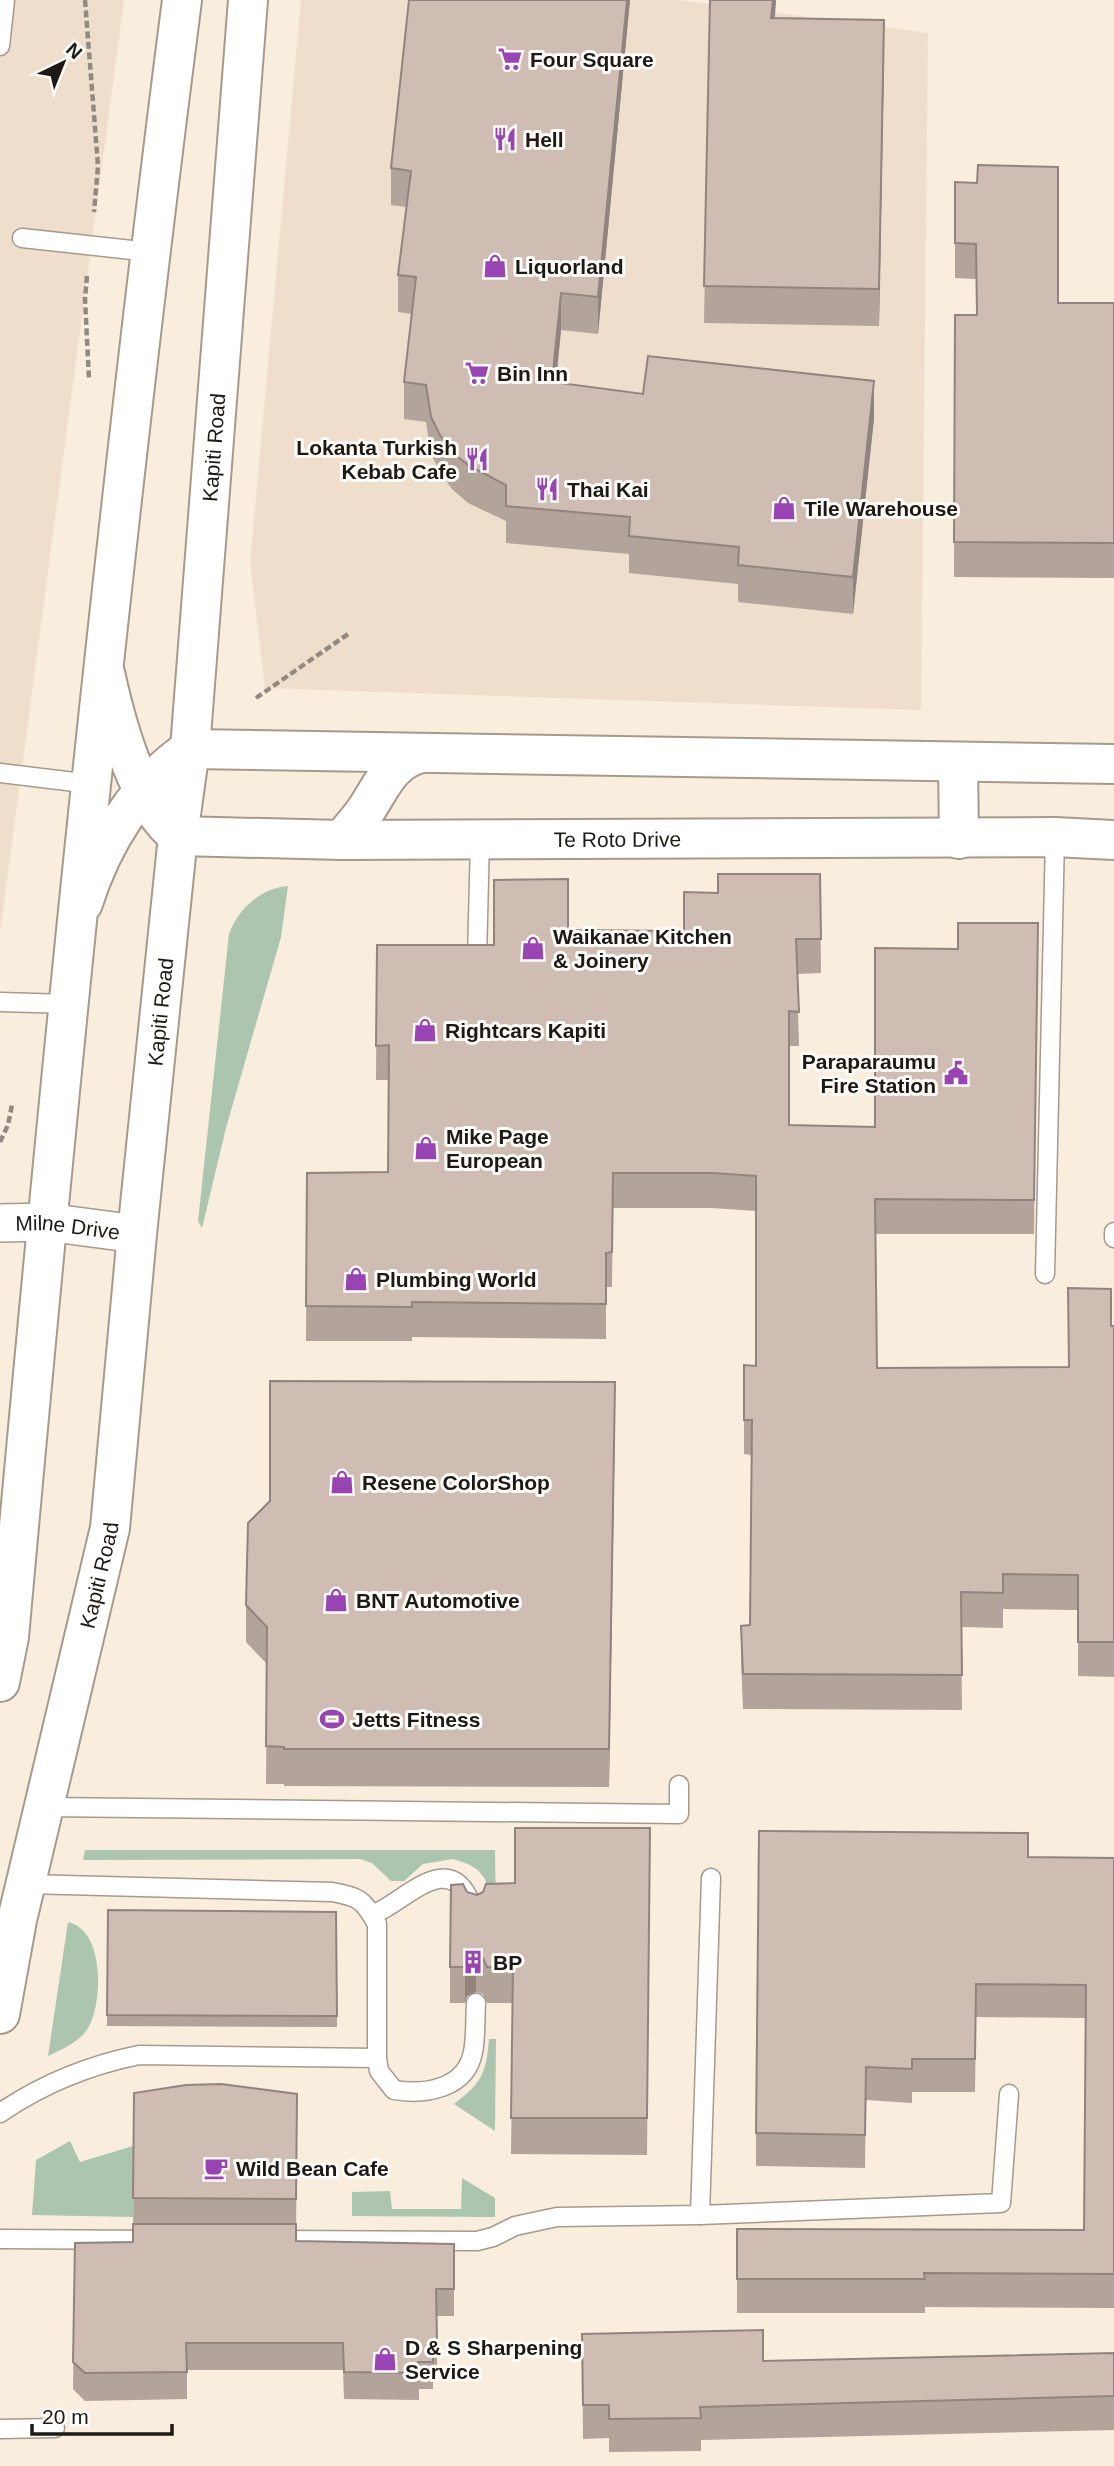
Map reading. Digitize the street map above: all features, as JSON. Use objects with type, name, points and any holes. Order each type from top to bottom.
[{"type":"main road","points":[[0,1682],[9,1636],[46,1222],[103,662],[182,0]]},
{"type":"main road","name":"Kapiti Road","points":[[0,2014],[43,1807],[110,1528],[137,1234],[178,836],[190,749],[248,0]]},
{"type":"main road","points":[[103,662],[115,720],[143,791],[164,822],[178,836]]},
{"type":"main road","points":[[79,918],[92,873],[131,807],[166,767],[190,749],[1114,764]]},
{"type":"main road","points":[[342,840],[367,809],[389,771],[403,760],[421,753]]},
{"type":"main road","points":[[958,762],[959,839]]},
{"type":"main road","name":"Te Roto Drive","points":[[178,836],[342,840],[1055,837],[1114,840]]},
{"type":"street","name":"Milne Drive","points":[[0,1223],[46,1222],[137,1234]]},
{"type":"lane","points":[[0,46],[5,0]]},
{"type":"lane","points":[[22,238],[150,252]]},
{"type":"lane","points":[[0,773],[91,783]]},
{"type":"lane","points":[[1045,1274],[1055,837]]},
{"type":"lane","points":[[477,958],[480,839]]},
{"type":"lane","points":[[0,1002],[68,1004]]},
{"type":"lane","points":[[1114,1231],[1114,1238]]},
{"type":"lane","points":[[43,1807],[679,1814],[679,1785]]},
{"type":"lane","points":[[372,1915],[396,1903],[420,1885],[448,1878],[460,1885],[468,1896],[475,1920]]},
{"type":"lane","points":[[700,2215],[711,1878]]},
{"type":"lane","points":[[26,1884],[332,1892],[357,1897],[369,1908],[377,1924],[377,2058],[379,2071],[394,2090],[430,2092],[449,2086],[464,2071],[473,2054],[476,2003]]},
{"type":"lane","points":[[0,2113],[50,2085],[113,2060],[139,2055],[377,2058]]},
{"type":"lane","points":[[259,2240],[477,2241],[515,2227],[557,2217],[700,2215],[1001,2203],[1009,2094]]},
{"type":"lane","points":[[0,2239],[177,2240]]},
{"type":"lane","points":[[0,2429],[55,2428]]},
{"type":"path","points":[[85,0],[98,166],[85,299],[89,385]]},
{"type":"path","points":[[256,698],[348,634]]},
{"type":"path","points":[[0,1142],[8,1125],[12,1101]]},
{"type":"shaded area","points":[[0,0],[124,0],[0,933]]},
{"type":"shaded area","points":[[301,0],[680,0],[928,33],[921,710],[265,688],[250,563]]},
{"type":"green space","points":[[288,886],[281,937],[226,1128],[202,1228],[198,1221],[229,934],[238,916],[252,901],[269,891]]},
{"type":"green space","points":[[85,1850],[495,1850],[496,1920],[485,1879],[478,1870],[453,1859],[423,1864],[404,1881],[391,1881],[372,1863],[360,1859],[83,1860]]},
{"type":"green space","points":[[68,1922],[80,1928],[89,1938],[95,1952],[98,1969],[96,2002],[93,2017],[85,2033],[70,2045],[48,2056]]},
{"type":"green space","points":[[489,2039],[496,2039],[495,2131],[454,2104],[471,2090],[481,2076]]},
{"type":"green space","points":[[70,2141],[80,2162],[133,2146],[133,2217],[32,2215],[36,2160]]},
{"type":"green space","points":[[462,2178],[495,2198],[495,2217],[352,2216],[352,2192],[390,2191],[392,2209],[461,2209]]},
{"type":"building","points":[[409,0],[627,0],[598,297],[561,293],[552,382],[643,394],[648,356],[874,381],[853,577],[738,565],[739,547],[629,536],[630,517],[506,506],[506,485],[468,465],[452,452],[431,417],[426,385],[404,382],[416,277],[398,275],[411,171],[391,168]]},
{"type":"building","points":[[710,0],[773,0],[771,18],[884,20],[879,289],[704,286]]},
{"type":"building","points":[[978,165],[1058,167],[1058,303],[1114,303],[1114,543],[954,542],[955,315],[977,315],[976,244],[955,243],[955,182],[977,183]]},
{"type":"building","points":[[718,874],[820,874],[821,939],[796,939],[799,1012],[789,1011],[789,1125],[875,1127],[875,948],[958,949],[958,923],[1038,923],[1034,1200],[875,1199],[877,1368],[1069,1367],[1068,1288],[1111,1289],[1111,1326],[1114,1326],[1114,1642],[1078,1642],[1078,1575],[1003,1574],[1003,1593],[961,1592],[962,1675],[743,1674],[741,1626],[750,1625],[752,1420],[744,1420],[744,1365],[756,1366],[756,1176],[613,1173],[612,1252],[606,1253],[606,1304],[412,1302],[412,1307],[306,1306],[307,1173],[388,1172],[389,1045],[376,1046],[377,945],[494,945],[494,880],[568,879],[568,930],[684,931],[684,892],[718,893]]},
{"type":"building","points":[[270,1381],[615,1382],[609,1749],[284,1749],[266,1746],[267,1627],[246,1605],[248,1523],[270,1501]]},
{"type":"building","points":[[515,1828],[650,1828],[647,2118],[511,2118],[513,1967],[487,1967],[483,1958],[476,1956],[467,1960],[465,1967],[450,1967],[451,1885],[463,1884],[467,1892],[477,1895],[483,1892],[486,1884],[515,1883]]},
{"type":"building","points":[[759,1831],[1028,1833],[1028,1857],[1114,1858],[1114,2274],[924,2273],[925,2279],[737,2279],[737,2229],[1084,2230],[1086,1985],[976,1984],[975,2059],[912,2059],[912,2069],[866,2067],[865,2135],[756,2133]]},
{"type":"building","points":[[108,1910],[336,1912],[337,2016],[107,2015]]},
{"type":"building","points":[[221,2084],[297,2094],[296,2199],[133,2198],[134,2093],[186,2085]]},
{"type":"building","points":[[133,2224],[296,2224],[296,2241],[454,2244],[454,2289],[436,2289],[437,2340],[433,2340],[433,2362],[418,2362],[419,2373],[344,2372],[343,2343],[186,2343],[187,2372],[85,2373],[73,2362],[75,2243],[133,2242]]},
{"type":"building","points":[[763,2330],[763,2361],[1114,2353],[1114,2396],[700,2407],[701,2418],[609,2419],[609,2405],[583,2405],[582,2334]]},
{"type":"place","name":"Four Square","points":[[510,59]]},
{"type":"place","name":"Hell","points":[[505,139]]},
{"type":"place","name":"Liquorland","points":[[495,266]]},
{"type":"place","name":"Bin Inn","points":[[477,373]]},
{"type":"place","name":"Lokanta Turkish Kebab Cafe","points":[[477,459]]},
{"type":"place","name":"Thai Kai","points":[[547,489]]},
{"type":"place","name":"Tile Warehouse","points":[[784,508]]},
{"type":"place","name":"Waikanae Kitchen & Joinery","points":[[533,948]]},
{"type":"place","name":"Rightcars Kapiti","points":[[425,1030]]},
{"type":"place","name":"Paraparaumu Fire Station","points":[[956,1073]]},
{"type":"place","name":"Mike Page European","points":[[426,1148]]},
{"type":"place","name":"Plumbing World","points":[[356,1279]]},
{"type":"place","name":"Resene ColorShop","points":[[342,1482]]},
{"type":"place","name":"BNT Automotive","points":[[336,1600]]},
{"type":"place","name":"Jetts Fitness","points":[[332,1719]]},
{"type":"place","name":"BP","points":[[473,1962]]},
{"type":"place","name":"Wild Bean Cafe","points":[[216,2168]]},
{"type":"place","name":"D & S Sharpening Service","points":[[385,2359]]}]
